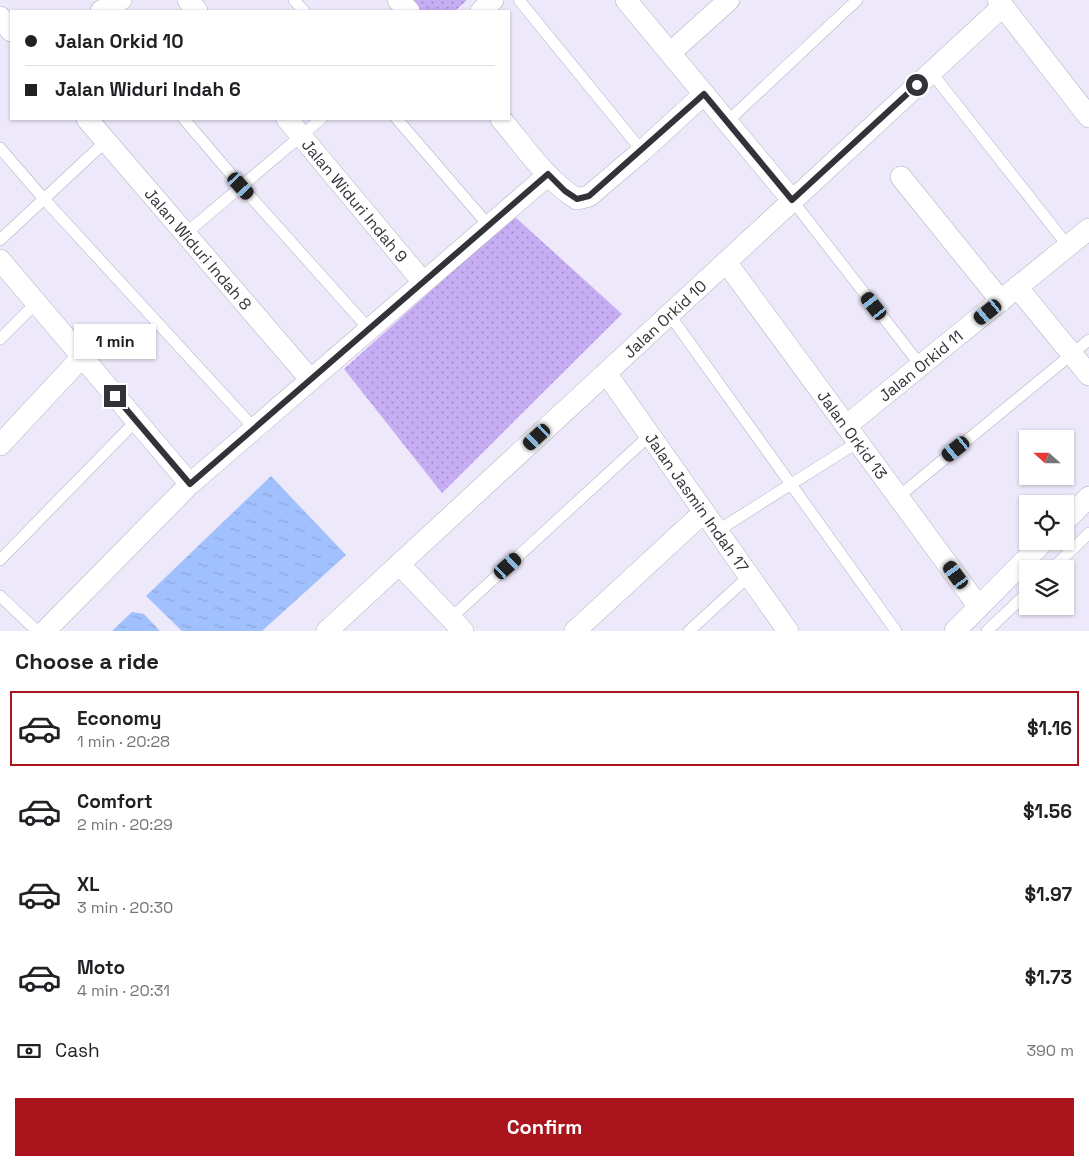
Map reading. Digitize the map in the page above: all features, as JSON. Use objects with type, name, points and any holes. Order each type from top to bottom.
[{"type":"street","points":[[103,10],[121,0]]},
{"type":"street","points":[[188,0],[196,10]]},
{"type":"street","points":[[398,0],[408,10]]},
{"type":"street","points":[[482,10],[493,0]]},
{"type":"street","points":[[626,0],[792,200]]},
{"type":"street","points":[[670,53],[729,0]]},
{"type":"street","points":[[1001,3],[1089,117]]},
{"type":"street","name":"Jalan Orkid 10","points":[[334,629],[400,564],[931,72],[1001,3]]},
{"type":"street","points":[[0,17],[10,30]]},
{"type":"street","points":[[501,120],[548,174],[565,191],[577,199],[589,196],[642,151],[704,94]]},
{"type":"street","name":"Jalan Widuri Indah 8","points":[[88,120],[310,380]]},
{"type":"street","name":"Jalan Widuri Indah 9","points":[[288,120],[423,282]]},
{"type":"street","points":[[44,631],[190,484],[548,174]]},
{"type":"street","points":[[902,177],[1001,301]]},
{"type":"street","name":"Jalan Orkid 11","points":[[852,434],[921,366],[1089,229]]},
{"type":"street","points":[[0,260],[190,484]]},
{"type":"street","name":"Jalan Orkid 13","points":[[726,262],[979,607]]},
{"type":"street","points":[[1018,287],[1089,375]]},
{"type":"street","points":[[0,445],[82,357]]},
{"type":"street","name":"Jalan Jasmin Indah 17","points":[[606,373],[788,631]]},
{"type":"street","points":[[1074,512],[1089,497]]},
{"type":"street","points":[[575,631],[704,512]]},
{"type":"street","points":[[400,564],[457,624]]},
{"type":"street","points":[[955,631],[979,607],[1015,591]]},
{"type":"lane","points":[[294,0],[303,10]]},
{"type":"lane","points":[[519,0],[642,151]]},
{"type":"lane","points":[[727,122],[857,0]]},
{"type":"lane","points":[[931,72],[1068,246]]},
{"type":"lane","points":[[185,120],[241,186],[369,329]]},
{"type":"lane","points":[[186,234],[320,120]]},
{"type":"lane","points":[[398,120],[489,226]]},
{"type":"lane","points":[[0,240],[106,141]]},
{"type":"lane","points":[[0,148],[44,199],[254,428]]},
{"type":"lane","points":[[792,200],[921,366]]},
{"type":"lane","points":[[0,339],[36,303]]},
{"type":"lane","points":[[669,314],[896,631]]},
{"type":"lane","points":[[898,497],[1089,340]]},
{"type":"lane","points":[[0,560],[136,421]]},
{"type":"lane","points":[[717,531],[790,485],[852,434]]},
{"type":"lane","points":[[457,624],[650,435]]},
{"type":"lane","points":[[1061,560],[1089,533]]},
{"type":"lane","points":[[688,631],[749,576]]},
{"type":"lane","points":[[987,631],[1015,591]]},
{"type":"lane","points":[[0,596],[37,631]]},
{"type":"shaded area","points":[[407,0],[467,0],[456,10],[415,10]]},
{"type":"shaded area","points":[[514,216],[622,314],[442,493],[344,369]]},
{"type":"water","points":[[271,476],[346,555],[262,631],[182,631],[146,596]]},
{"type":"water","points":[[132,612],[144,614],[160,631],[112,631]]},
{"type":"route","points":[[115,396],[190,484],[548,174],[565,191],[577,199],[589,196],[642,151],[704,94],[792,200],[917,85]]}]
